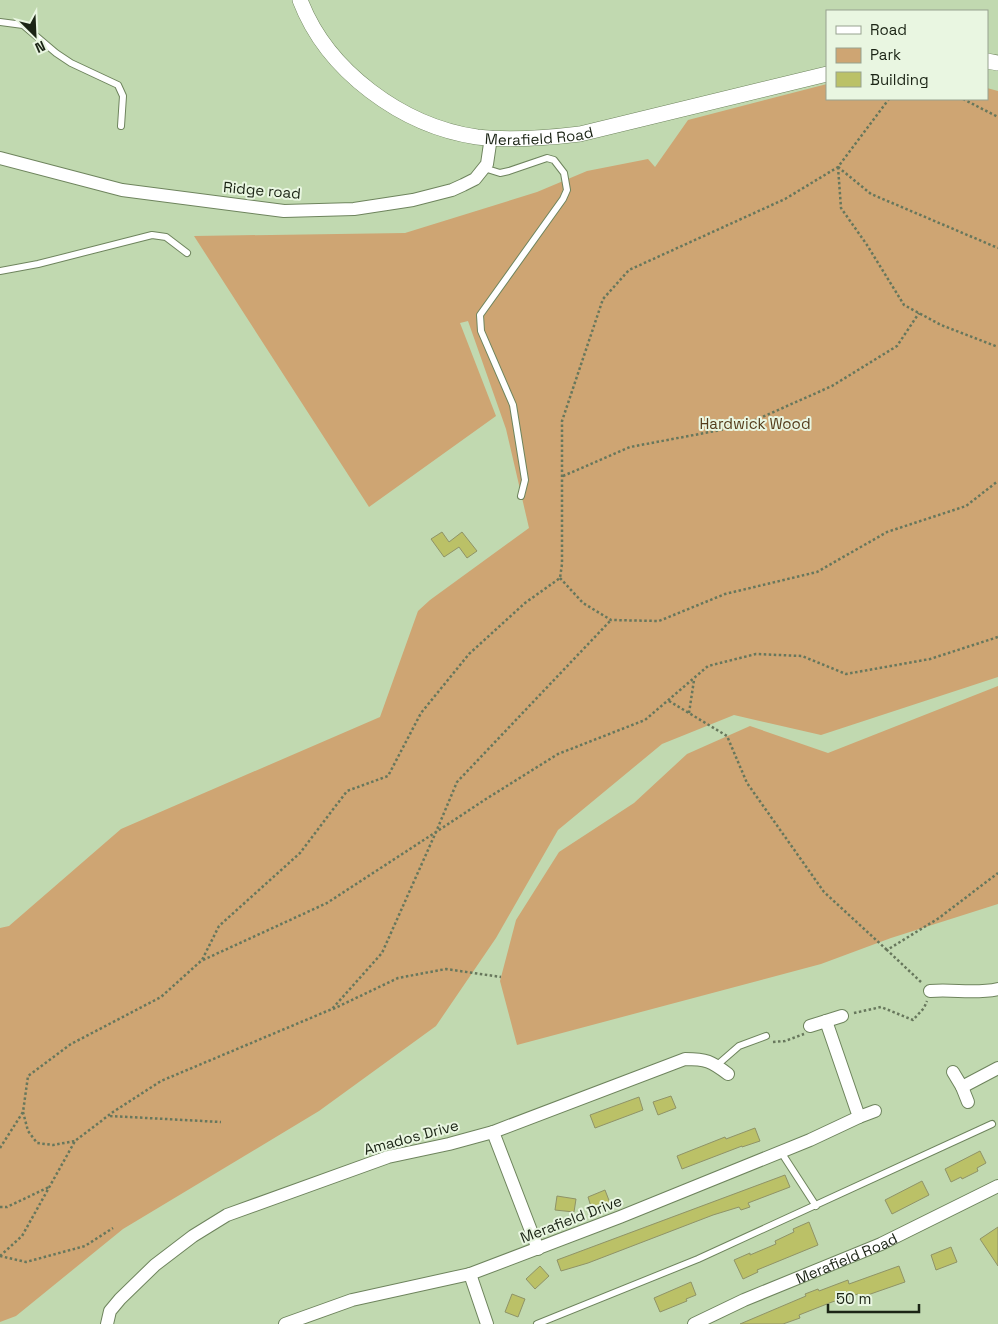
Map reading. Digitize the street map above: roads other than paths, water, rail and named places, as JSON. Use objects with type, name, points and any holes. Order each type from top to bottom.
[{"type":"street","name":"Merafield Road","points":[[300,0],[311,24],[324,44],[341,64],[365,86],[394,106],[421,120],[448,130],[477,137],[549,138],[580,134],[826,74]]},
{"type":"street","points":[[484,168],[489,155],[491,137]]},
{"type":"street","name":"Ridge road","points":[[0,158],[122,190],[284,211],[354,209],[413,200],[452,190],[475,179],[484,168]]},
{"type":"street","points":[[930,990],[976,992],[998,989]]},
{"type":"street","points":[[810,1026],[842,1016]]},
{"type":"street","points":[[826,1021],[859,1117]]},
{"type":"street","name":"Amados Drive","points":[[107,1324],[110,1310],[155,1265],[193,1236],[227,1215],[388,1157],[493,1132],[685,1059],[702,1059],[728,1074]]},
{"type":"street","points":[[962,1087],[998,1068]]},
{"type":"street","points":[[953,1072],[968,1102]]},
{"type":"street","name":"Merafield Drive","points":[[286,1324],[352,1300],[470,1274],[538,1249],[781,1152],[875,1111]]},
{"type":"street","points":[[493,1132],[538,1249]]},
{"type":"street","name":"Merafield Road","points":[[694,1324],[744,1300],[881,1244],[998,1186]]},
{"type":"street","points":[[470,1274],[487,1324]]},
{"type":"lane","points":[[0,22],[23,25],[70,63],[118,85],[123,96],[121,126]]},
{"type":"lane","points":[[484,168],[500,173],[509,172],[547,158],[554,160],[564,173],[567,190],[563,199],[480,314],[481,331],[513,405],[525,480],[521,496]]},
{"type":"lane","points":[[0,271],[38,264],[152,236],[166,237],[187,252]]},
{"type":"lane","points":[[716,1066],[739,1046],[766,1036]]},
{"type":"lane","points":[[537,1324],[698,1259],[992,1124]]},
{"type":"lane","points":[[781,1152],[816,1206]]},
{"type":"park label","name":"Hardwick Wood","points":[[755,423]]}]
